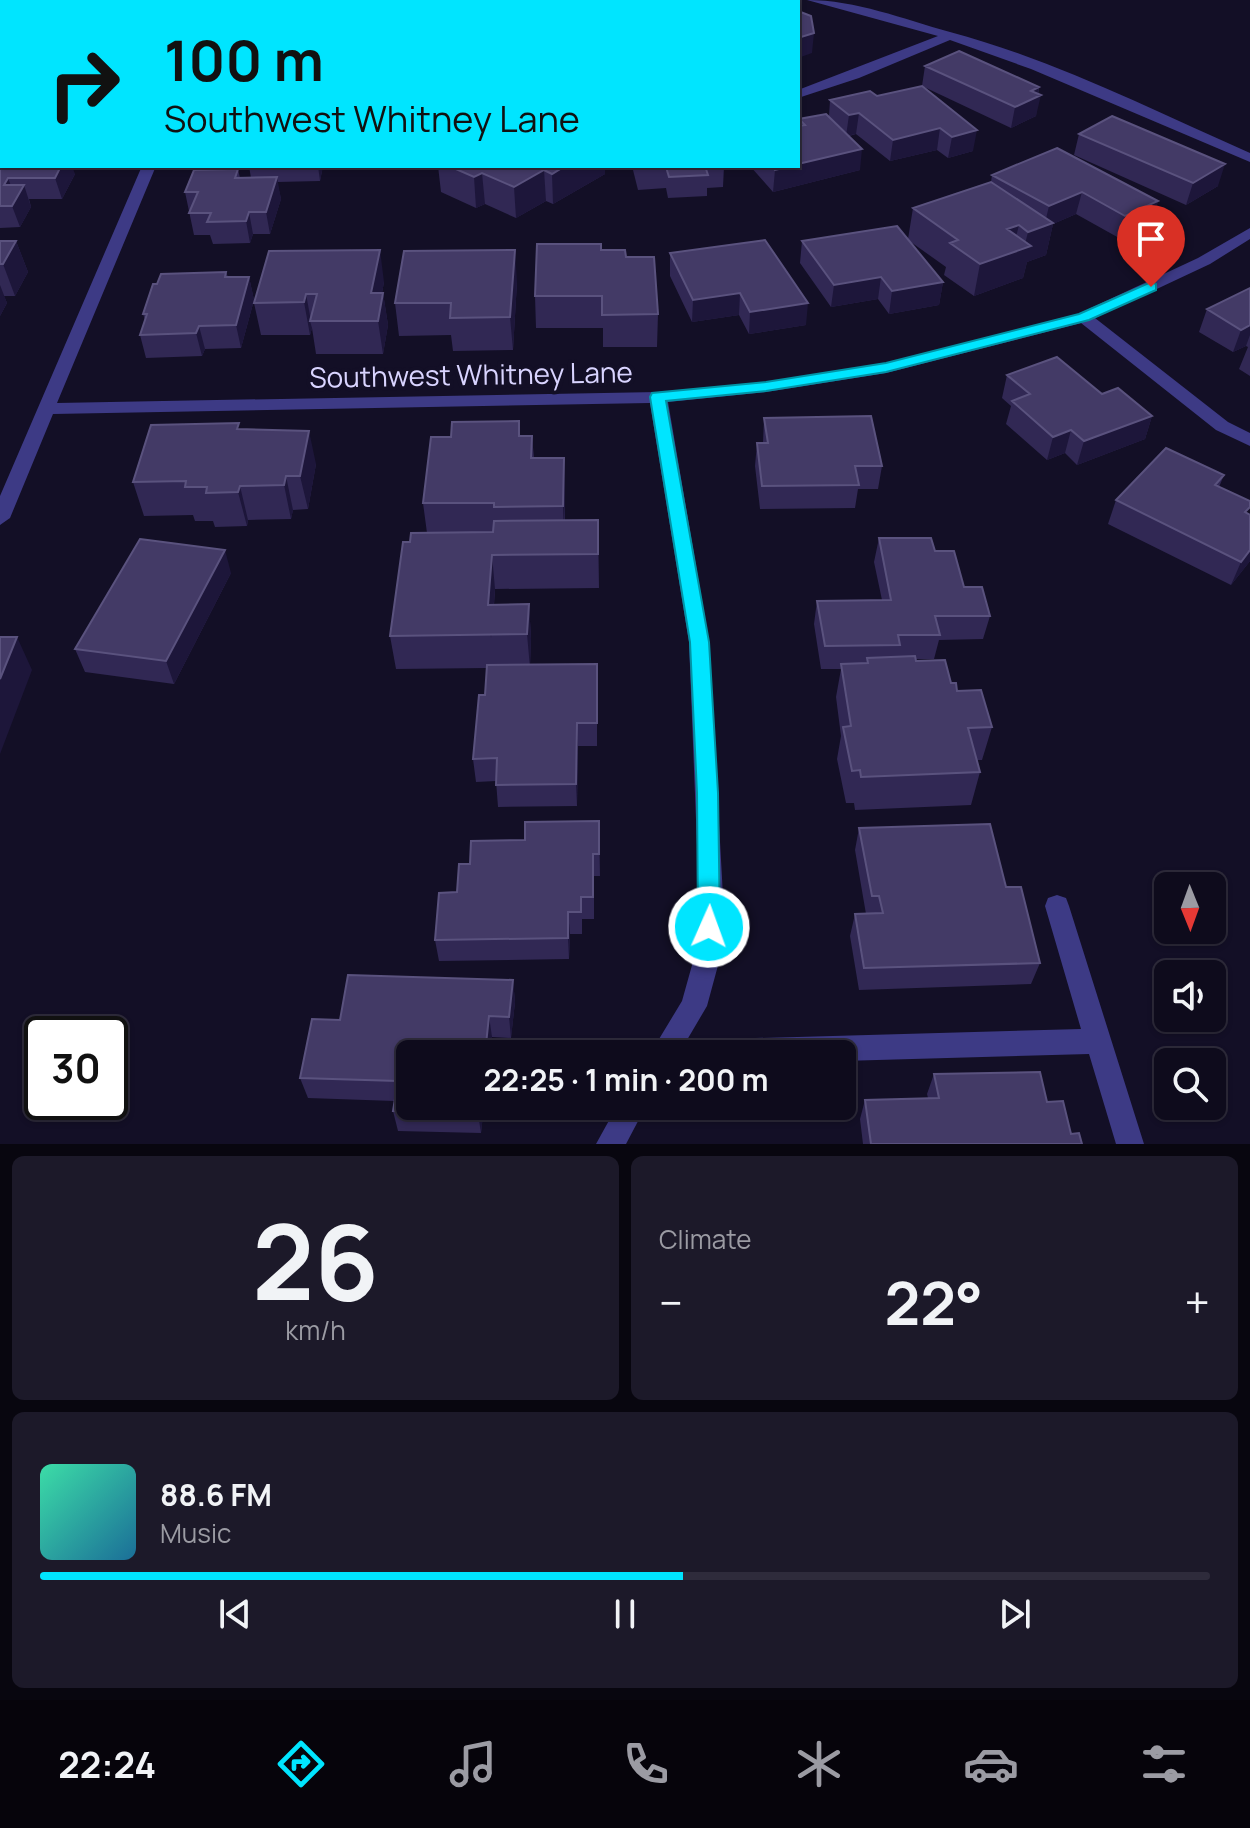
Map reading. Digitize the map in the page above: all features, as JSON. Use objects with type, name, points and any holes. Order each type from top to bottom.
[{"type":"street","points":[[813,0],[951,35],[1021,59],[1250,158]]},
{"type":"street","points":[[800,93],[951,35]]},
{"type":"street","points":[[0,518],[49,409],[148,168]]},
{"type":"street","name":"Southwest Whitney Lane","points":[[49,409],[658,397],[766,387],[886,368],[1084,317],[1204,261],[1250,233]]},
{"type":"street","points":[[1084,317],[1222,426],[1250,440]]},
{"type":"street","points":[[658,397],[699,642],[711,896],[707,958],[694,1006],[672,1040]]},
{"type":"street","points":[[1057,906],[1130,1144]]},
{"type":"street","points":[[856,1048],[1098,1041]]},
{"type":"street","points":[[610,1144],[624,1120]]},
{"type":"building","points":[[800,12],[811,16],[814,33],[800,37]]},
{"type":"building","points":[[959,51],[1039,87],[1031,91],[1041,95],[1015,107],[925,66]]},
{"type":"building","points":[[922,86],[977,130],[952,137],[940,128],[893,140],[859,113],[849,115],[830,100],[870,91],[877,96]]},
{"type":"building","points":[[826,114],[862,149],[800,164],[800,126],[805,125],[800,119]]},
{"type":"building","points":[[1112,116],[1225,164],[1193,183],[1079,134]]},
{"type":"building","points":[[1057,148],[1158,201],[1125,216],[1082,192],[1049,206],[992,175]]},
{"type":"building","points":[[0,168],[60,168],[55,178],[8,178],[4,185],[24,185],[12,206],[0,206]]},
{"type":"building","points":[[454,168],[562,168],[552,174],[544,170],[514,187],[482,173],[474,177]]},
{"type":"building","points":[[666,168],[706,168],[708,175],[669,177]]},
{"type":"building","points":[[238,169],[235,178],[277,177],[266,212],[249,212],[246,221],[207,222],[211,213],[189,213],[198,192],[185,192],[194,170]]},
{"type":"building","points":[[991,182],[1053,223],[1028,232],[1019,225],[1007,229],[1031,246],[980,264],[950,243],[958,240],[913,208]]},
{"type":"building","points":[[897,226],[943,282],[892,291],[881,277],[834,285],[802,241]]},
{"type":"building","points":[[765,240],[808,303],[750,312],[740,293],[693,300],[670,253]]},
{"type":"building","points":[[0,241],[16,241],[3,264],[0,264]]},
{"type":"building","points":[[537,244],[601,244],[601,250],[625,250],[626,257],[654,257],[658,314],[602,315],[602,296],[535,296]]},
{"type":"building","points":[[380,250],[371,293],[383,293],[378,321],[310,321],[317,294],[306,294],[304,302],[254,303],[269,251]]},
{"type":"building","points":[[515,250],[510,317],[450,318],[451,303],[395,303],[404,251]]},
{"type":"building","points":[[226,272],[225,277],[249,277],[236,325],[199,326],[196,333],[140,335],[153,284],[157,284],[161,274]]},
{"type":"building","points":[[1250,288],[1250,325],[1241,330],[1207,309]]},
{"type":"building","points":[[1057,357],[1102,394],[1118,388],[1152,416],[1084,441],[1071,430],[1053,437],[1012,401],[1030,394],[1007,375]]},
{"type":"building","points":[[871,416],[882,466],[855,466],[859,485],[762,486],[757,443],[768,443],[764,418]]},
{"type":"building","points":[[519,421],[519,436],[532,436],[531,458],[564,458],[563,506],[494,507],[494,503],[423,503],[431,437],[451,437],[452,422]]},
{"type":"building","points":[[239,423],[237,429],[309,431],[300,476],[286,476],[284,485],[240,486],[238,492],[206,493],[207,487],[185,487],[186,481],[133,482],[151,425]]},
{"type":"building","points":[[1166,448],[1224,475],[1215,485],[1250,501],[1250,507],[1245,512],[1250,515],[1250,550],[1241,562],[1116,500]]},
{"type":"building","points":[[598,520],[598,554],[492,555],[488,605],[529,604],[527,634],[390,636],[403,542],[410,542],[411,533],[493,532],[494,521]]},
{"type":"building","points":[[879,538],[931,538],[935,551],[954,551],[964,587],[982,587],[990,616],[935,616],[940,635],[898,635],[900,645],[825,646],[817,601],[891,600]]},
{"type":"building","points":[[140,539],[225,550],[166,661],[75,649]]},
{"type":"building","points":[[0,637],[17,637],[0,679]]},
{"type":"building","points":[[915,656],[916,661],[945,660],[951,683],[956,683],[957,691],[981,690],[992,727],[968,728],[980,772],[861,777],[860,770],[852,771],[843,727],[851,726],[841,664],[868,663],[867,658]]},
{"type":"building","points":[[597,664],[597,723],[577,723],[576,784],[496,785],[497,758],[473,759],[479,695],[485,695],[487,665]]},
{"type":"building","points":[[599,821],[599,854],[593,854],[593,897],[581,897],[581,912],[568,912],[568,938],[435,940],[439,893],[457,892],[459,864],[470,864],[471,841],[525,840],[525,822]]},
{"type":"building","points":[[990,824],[1006,887],[1021,887],[1040,963],[864,968],[855,914],[883,913],[879,896],[872,896],[859,828]]},
{"type":"building","points":[[348,975],[513,980],[509,1017],[489,1016],[486,1040],[396,1040],[396,1081],[300,1078],[312,1019],[340,1020]]},
{"type":"building","points":[[1040,1072],[1047,1102],[1063,1101],[1071,1134],[1079,1133],[1082,1144],[871,1144],[865,1100],[939,1098],[934,1074]]},
{"type":"route","points":[[709,927],[708,793],[699,642],[658,397],[766,387],[886,368],[1084,317],[1151,287]]}]
